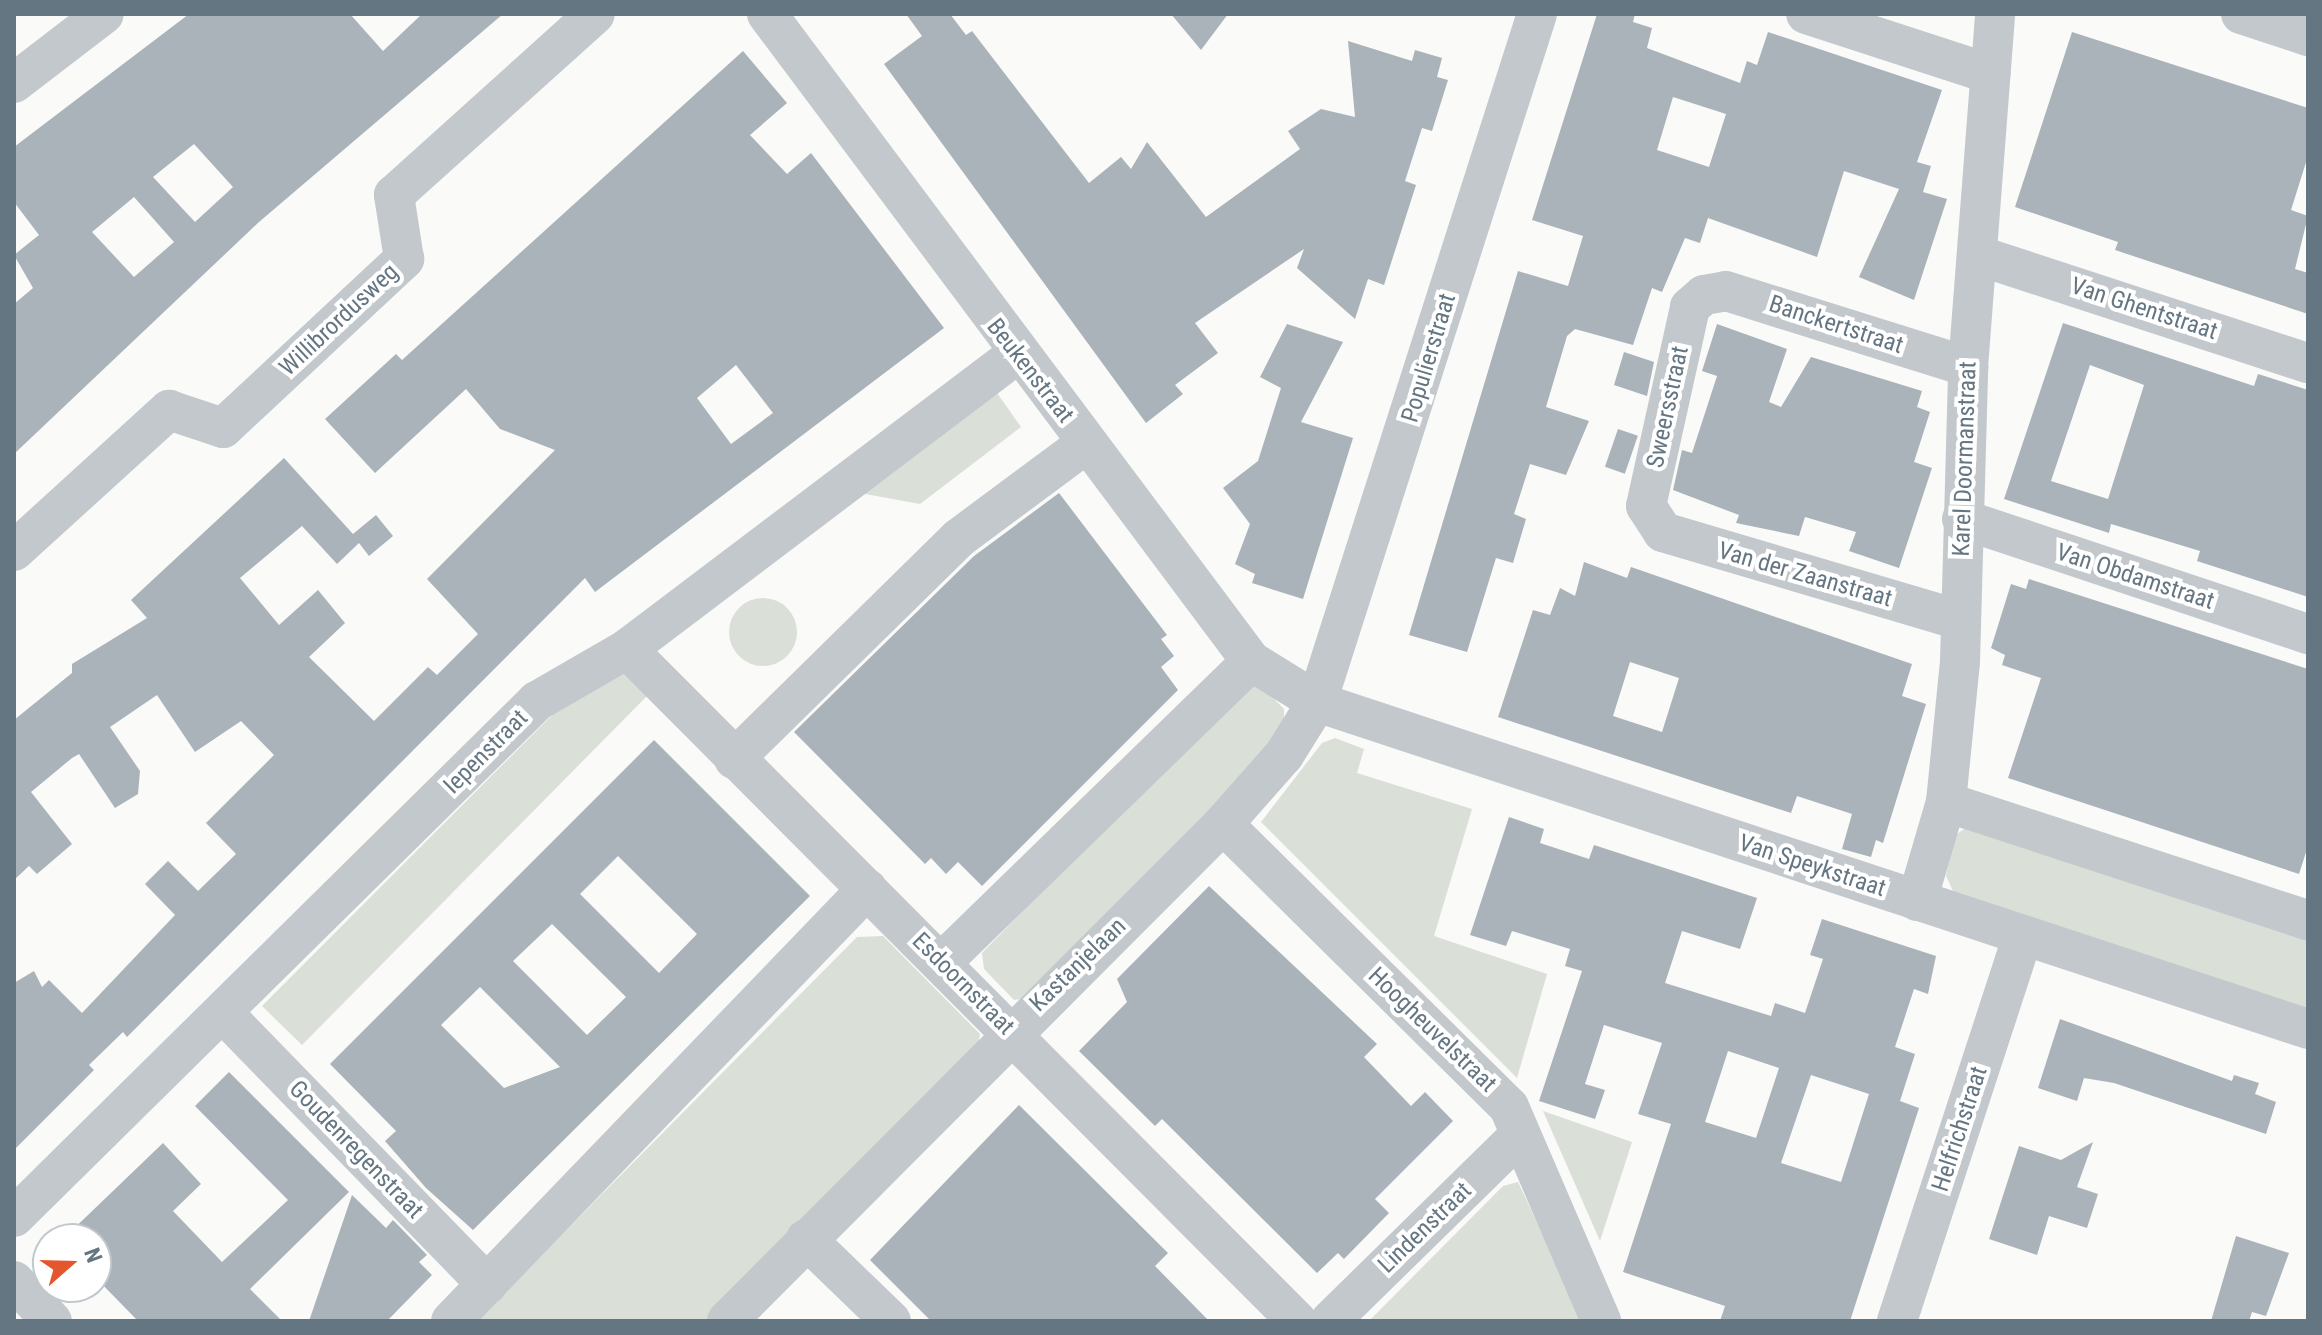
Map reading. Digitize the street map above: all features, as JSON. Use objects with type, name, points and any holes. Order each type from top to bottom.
[{"type":"street","points":[[14,83],[104,14]]},
{"type":"street","name":"Willibrordusweg","points":[[14,551],[169,410],[223,428],[234,419],[404,259],[394,195],[595,14]]},
{"type":"street","name":"Beukenstraat","points":[[767,14],[1016,355],[1087,443],[1251,661],[1317,702]]},
{"type":"street","name":"Populierstraat","points":[[1317,702],[1537,14]]},
{"type":"street","points":[[1806,14],[1991,74]]},
{"type":"street","name":"Karel Doormanstraat","points":[[1917,901],[1946,802],[1960,620],[1968,367],[1980,256],[1995,14]]},
{"type":"street","points":[[2241,14],[2308,36]]},
{"type":"street","name":"Van Ghentstraat","points":[[1980,256],[2308,363]]},
{"type":"street","name":"Banckertstraat","points":[[1704,295],[1726,291],[1968,367]]},
{"type":"street","name":"Sweersstraat","points":[[1652,523],[1646,506],[1690,307],[1704,295]]},
{"type":"street","name":"Iepenstraat","points":[[14,1217],[225,1015],[537,701],[627,649],[1016,355]]},
{"type":"street","points":[[734,759],[959,538],[1087,443]]},
{"type":"street","name":"Van Obdamstraat","points":[[1962,519],[2308,634]]},
{"type":"street","name":"Van der Zaanstraat","points":[[1652,523],[1960,620]]},
{"type":"street","name":"Esdoornstraat","points":[[627,649],[1297,1321]]},
{"type":"street","points":[[942,962],[1251,661]]},
{"type":"street","name":"Kastanjelaan","points":[[727,1321],[1010,1031],[1223,824],[1284,755],[1317,702]]},
{"type":"street","name":"Van Speykstraat","points":[[1317,702],[2308,1029]]},
{"type":"street","points":[[1946,802],[2308,920]]},
{"type":"street","name":"Hoogheuvelstraat","points":[[1223,824],[1491,1086],[1520,1135],[1601,1321]]},
{"type":"street","points":[[451,1321],[867,889]]},
{"type":"street","name":"Helfrichstraat","points":[[1897,1321],[2023,936]]},
{"type":"street","name":"Goudenregenstraat","points":[[225,1015],[487,1284]]},
{"type":"street","name":"Lindenstraat","points":[[1330,1321],[1520,1135]]},
{"type":"street","points":[[806,1239],[891,1321]]},
{"type":"street","points":[[14,1281],[52,1321]]},
{"type":"shaded area","points":[[995,390],[1021,427],[920,504],[860,493]]},
{"type":"shaded area","points":[[756,598],[770,598],[782,603],[792,613],[797,632],[792,651],[782,661],[770,666],[756,666],[744,661],[734,651],[729,639],[729,625],[734,613],[744,603]]},
{"type":"shaded area","points":[[612,665],[650,693],[302,1045],[262,1006],[576,691]]},
{"type":"shaded area","points":[[1258,682],[1284,709],[1284,727],[1265,756],[1033,997],[1014,1000],[984,969],[982,953],[1225,704]]},
{"type":"shaded area","points":[[1335,738],[1364,749],[1357,773],[1472,809],[1434,936],[1547,974],[1517,1078],[1261,822],[1322,743]]},
{"type":"shaded area","points":[[1970,825],[2308,930],[2308,1009],[1953,891],[1946,876],[1954,836]]},
{"type":"shaded area","points":[[883,936],[980,1034],[977,1052],[707,1321],[476,1321],[857,937]]},
{"type":"shaded area","points":[[1543,1111],[1632,1142],[1600,1241]]},
{"type":"shaded area","points":[[1518,1182],[1583,1321],[1369,1321],[1503,1186]]},
{"type":"building","points":[[189,14],[350,14],[383,51],[422,14],[503,14],[259,222],[14,454],[14,304],[33,288],[14,255],[39,235],[14,202],[14,147]],"holes":[[[194,144],[233,187],[195,222],[153,177]],[[134,197],[174,242],[134,277],[92,232]]]},
{"type":"building","points":[[906,14],[950,14],[966,35],[972,31],[1089,183],[1121,157],[1131,169],[1147,142],[1206,217],[1300,149],[1288,131],[1321,109],[1355,117],[1348,41],[1412,61],[1415,50],[1442,58],[1437,77],[1448,80],[1432,131],[1422,128],[1405,181],[1416,185],[1384,285],[1368,279],[1355,319],[1297,268],[1304,249],[1195,323],[1218,353],[1175,385],[1183,394],[1146,423],[884,64],[922,36]]},
{"type":"building","points":[[1171,14],[1228,14],[1201,50]]},
{"type":"building","points":[[1597,14],[1635,14],[1633,22],[1652,28],[1647,48],[1740,83],[1747,61],[1757,65],[1768,32],[1942,90],[1917,162],[1931,166],[1923,192],[1947,199],[1914,300],[1859,277],[1899,189],[1844,171],[1817,257],[1708,218],[1700,243],[1685,238],[1662,292],[1652,288],[1633,345],[1575,329],[1567,336],[1546,407],[1589,421],[1566,475],[1530,464],[1514,514],[1526,519],[1513,563],[1496,558],[1467,652],[1409,635],[1518,271],[1568,286],[1583,236],[1532,220]],"holes":[[[1673,97],[1726,114],[1709,167],[1657,150]]]},
{"type":"building","points":[[2072,32],[2308,108],[2308,156],[2291,210],[2308,216],[2295,269],[2308,273],[2308,314],[2115,250],[2118,242],[2015,207]]},
{"type":"building","points":[[743,51],[787,103],[750,135],[787,174],[811,153],[944,328],[595,592],[585,578],[127,1037],[123,1032],[89,1065],[94,1070],[14,1150],[14,983],[34,971],[42,987],[49,980],[82,1013],[175,915],[145,884],[168,861],[198,891],[236,854],[206,823],[274,755],[241,721],[195,752],[157,695],[110,727],[140,771],[138,794],[115,808],[79,754],[72,758],[31,792],[72,844],[37,874],[29,866],[14,880],[14,720],[72,673],[72,664],[147,618],[131,600],[284,458],[353,534],[376,515],[393,536],[369,556],[359,543],[337,564],[302,526],[240,578],[279,625],[318,590],[345,623],[309,657],[374,721],[428,667],[437,675],[478,634],[427,579],[555,450],[500,429],[466,389],[375,473],[325,419],[396,354],[402,360]],"holes":[[[736,365],[773,413],[731,444],[697,398]]]},
{"type":"building","points":[[2063,323],[2254,386],[2258,374],[2308,390],[2308,597],[2197,561],[2200,551],[2111,524],[2109,533],[2004,499]],"holes":[[[2090,365],[2144,385],[2108,499],[2051,481]]]},
{"type":"building","points":[[1287,324],[1343,342],[1301,422],[1353,438],[1303,599],[1252,583],[1255,574],[1235,564],[1250,524],[1223,488],[1258,461],[1281,388],[1260,377]]},
{"type":"building","points":[[1717,324],[1787,349],[1769,402],[1781,407],[1811,357],[1922,391],[1917,407],[1930,412],[1914,462],[1932,468],[1899,568],[1849,551],[1856,532],[1805,517],[1799,536],[1736,523],[1739,515],[1673,490],[1682,450],[1692,453],[1717,376],[1702,371]]},
{"type":"building","points":[[1624,352],[1654,362],[1647,396],[1614,385]]},
{"type":"building","points":[[1618,429],[1638,436],[1625,474],[1605,467]]},
{"type":"building","points":[[1059,493],[1167,635],[1161,639],[1174,656],[1161,667],[1178,690],[982,886],[958,862],[946,874],[931,858],[925,864],[794,732],[974,556]]},
{"type":"building","points":[[1584,562],[1627,578],[1631,567],[1912,664],[1902,696],[1926,704],[1883,843],[1876,840],[1871,857],[1842,849],[1852,814],[1797,796],[1791,813],[1498,717],[1533,610],[1550,615],[1560,588],[1575,596]],"holes":[[[1630,662],[1679,678],[1662,732],[1613,716]]]},
{"type":"building","points":[[2029,579],[2308,669],[2308,846],[2299,874],[2008,778],[2041,678],[2002,665],[2005,655],[1991,648],[2011,584],[2026,589]]},
{"type":"building","points":[[654,740],[810,896],[473,1230],[426,1188],[385,1141],[396,1131],[330,1064]],"holes":[[[618,856],[697,934],[659,973],[580,894]],[[552,924],[626,997],[587,1035],[513,961]],[[480,987],[560,1067],[504,1088],[441,1025]]]},
{"type":"building","points":[[1509,817],[1544,829],[1540,843],[1589,859],[1594,845],[1757,898],[1740,949],[1682,931],[1665,983],[1771,1016],[1775,1003],[1805,1013],[1823,959],[1810,955],[1822,919],[1936,956],[1928,994],[1914,989],[1895,1047],[1915,1054],[1900,1101],[1919,1108],[1850,1321],[1720,1321],[1725,1306],[1623,1272],[1671,1124],[1638,1114],[1662,1043],[1604,1025],[1585,1084],[1605,1090],[1595,1119],[1539,1101],[1582,971],[1565,966],[1570,949],[1512,931],[1506,946],[1470,935]],"holes":[[[1728,1051],[1779,1068],[1756,1138],[1705,1122]],[[1811,1075],[1869,1094],[1841,1182],[1781,1163]]]},
{"type":"building","points":[[1209,886],[1377,1044],[1364,1057],[1411,1106],[1425,1092],[1453,1121],[1375,1199],[1389,1213],[1344,1259],[1338,1253],[1317,1273],[1162,1119],[1155,1126],[1079,1051],[1127,1002],[1117,979]]},
{"type":"building","points":[[2060,1019],[2232,1081],[2234,1075],[2259,1083],[2255,1094],[2276,1102],[2266,1134],[2114,1083],[2084,1078],[2077,1101],[2038,1088]]},
{"type":"building","points":[[229,1072],[349,1192],[250,1289],[282,1321],[138,1321],[112,1294],[112,1223],[80,1223],[163,1143],[201,1184],[173,1211],[222,1262],[288,1200],[195,1106]]},
{"type":"building","points":[[1019,1105],[1168,1253],[1155,1266],[1209,1321],[931,1321],[870,1260]]},
{"type":"building","points":[[2093,1142],[2077,1187],[2098,1194],[2087,1228],[2049,1216],[2037,1255],[1989,1239],[2019,1146],[2061,1160]]},
{"type":"building","points":[[352,1195],[386,1228],[393,1220],[427,1255],[419,1262],[432,1275],[387,1321],[309,1321]]},
{"type":"building","points":[[2236,1236],[2289,1253],[2266,1316],[2252,1312],[2249,1321],[2211,1321]]}]
